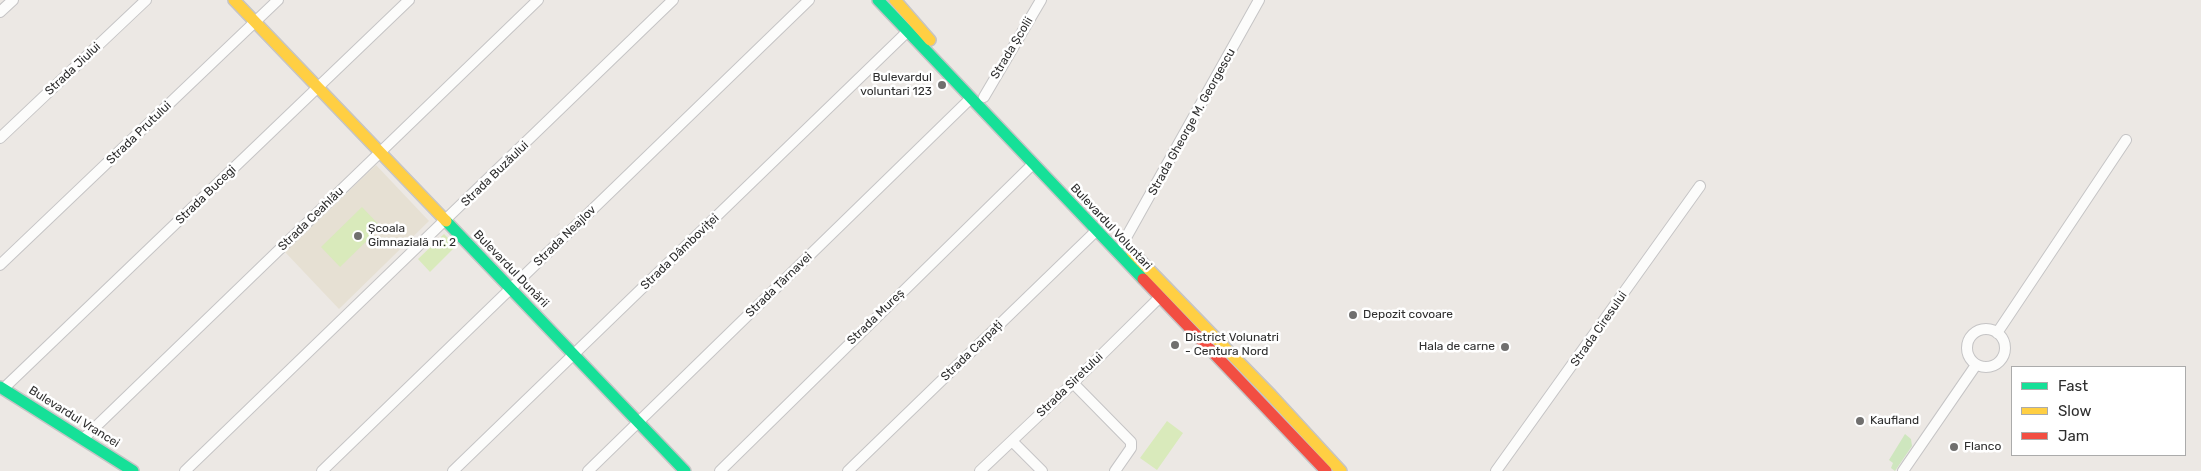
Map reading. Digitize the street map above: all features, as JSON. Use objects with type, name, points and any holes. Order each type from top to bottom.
[{"type":"main road","name":"Bulevardul Dunării","points":[[234,0],[685,471]]},
{"type":"main road","name":"Bulevardul Voluntari","points":[[878,0],[1159,298],[1326,471]]},
{"type":"main road","name":"Bulevardul Voluntari","points":[[895,0],[984,97],[1271,395],[1341,471]]},
{"type":"main road","name":"Bulevardul Vrancei","points":[[2,388],[132,471]]},
{"type":"street","points":[[0,12],[13,0]]},
{"type":"street","name":"Strada Jiului","points":[[0,138],[146,0]]},
{"type":"street","name":"Strada Prutului","points":[[0,265],[278,0]]},
{"type":"street","name":"Strada Bucegi","points":[[2,388],[409,0]]},
{"type":"street","name":"Strada Ceahlău","points":[[83,439],[538,0]]},
{"type":"street","name":"Strada Buzăului","points":[[185,471],[673,0]]},
{"type":"street","name":"Strada Neajlov","points":[[322,471],[809,0]]},
{"type":"street","name":"Strada Școlii","points":[[984,97],[1041,0]]},
{"type":"street","name":"Strada Gheorge M. Georgescu","points":[[1123,243],[1259,0]]},
{"type":"street","name":"Strada Dâmboviței","points":[[452,471],[907,32]]},
{"type":"street","name":"Strada Târnavei","points":[[588,471],[970,99]]},
{"type":"street","points":[[1998,333],[2126,140]]},
{"type":"street","name":"Strada Mureș","points":[[720,471],[1033,164]]},
{"type":"street","name":"Strada Ciresului","points":[[1496,471],[1700,186]]},
{"type":"street","name":"Strada Carpați","points":[[848,471],[1096,231]]},
{"type":"street","name":"Strada Siretului","points":[[980,471],[1159,298]]},
{"type":"street","points":[[1982,329],[1998,333],[2004,342],[2005,348],[2002,359],[1993,366],[1976,365],[1968,356],[1967,350],[1970,338],[1982,329]]},
{"type":"street","points":[[1903,471],[1976,365]]},
{"type":"street","points":[[1073,383],[1131,442],[1131,448],[1115,471]]},
{"type":"street","points":[[1012,441],[1042,471]]},
{"type":"shaded area","name":"Școala Gimnazială nr. 2","points":[[376,165],[429,221],[339,309],[285,252]]},
{"type":"green space","points":[[362,207],[381,227],[340,267],[321,247]]},
{"type":"green space","points":[[444,234],[456,246],[430,272],[418,259]]},
{"type":"green space","points":[[1167,421],[1183,433],[1157,470],[1140,458]]},
{"type":"green space","points":[[1905,434],[1911,439],[1912,446],[1895,471],[1891,468],[1893,463],[1889,460]]},
{"type":"traffic: fast","points":[[878,0],[1143,279]]},
{"type":"traffic: fast","points":[[446,221],[685,471]]},
{"type":"traffic: fast","points":[[0,387],[133,471]]},
{"type":"traffic: slow","points":[[234,0],[446,221]]},
{"type":"traffic: slow","points":[[895,0],[930,40]]},
{"type":"traffic: slow","points":[[1132,252],[1271,395],[1341,471]]},
{"type":"traffic: jam","points":[[1143,279],[1326,471]]},
{"type":"place","name":"Bulevardul voluntari 123","points":[[942,85]]},
{"type":"place","name":"Școala Gimnazială nr. 2","points":[[358,236]]},
{"type":"place","name":"Depozit covoare","points":[[1353,315]]},
{"type":"place","name":"District Volunatri - Centura Nord","points":[[1175,345]]},
{"type":"place","name":"Hala de carne","points":[[1505,347]]},
{"type":"place","name":"Kaufland","points":[[1860,421]]},
{"type":"place","name":"Flanco","points":[[1954,447]]}]
